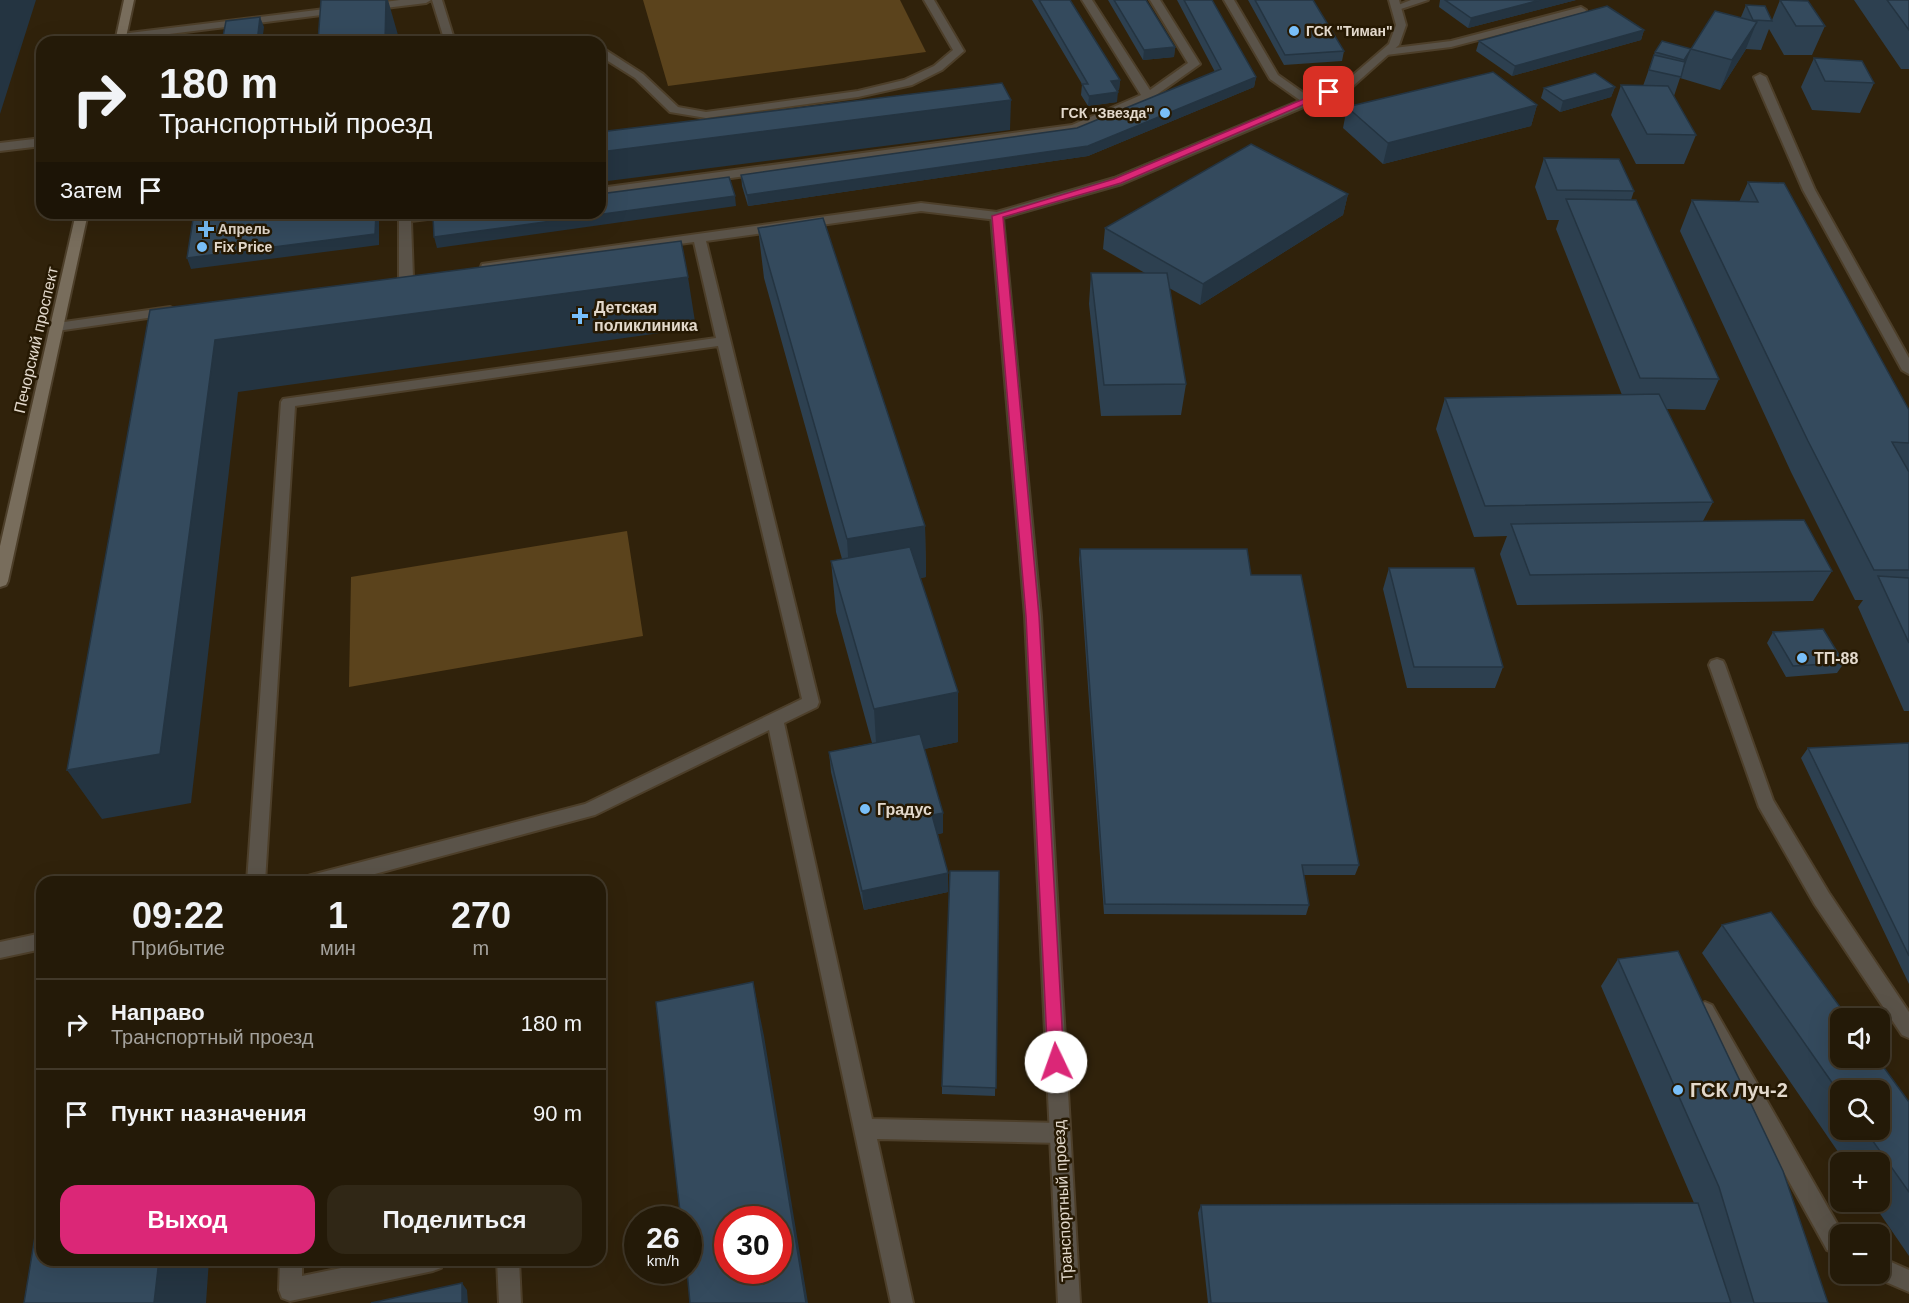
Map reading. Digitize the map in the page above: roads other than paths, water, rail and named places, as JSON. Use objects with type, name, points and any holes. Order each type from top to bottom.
[{"type":"main road","points":[[122,36],[129,0]]},
{"type":"main road","name":"Печорский проспект","points":[[0,581],[81,219]]},
{"type":"street","points":[[144,36],[426,0]]},
{"type":"street","points":[[436,0],[448,36]]},
{"type":"street","points":[[606,55],[645,80],[668,106],[683,114],[706,115],[858,93],[908,82],[938,68],[959,51],[929,0]]},
{"type":"street","points":[[1087,0],[1148,96]]},
{"type":"street","points":[[606,191],[1075,128],[1148,96],[1194,64],[1155,0]]},
{"type":"street","points":[[1229,0],[1274,77],[1308,101]]},
{"type":"street","points":[[476,268],[921,207],[997,216],[1118,181],[1349,84],[1394,45],[1401,25],[1396,4],[1423,0]]},
{"type":"street","points":[[1386,52],[1451,44],[1581,10]]},
{"type":"street","points":[[1760,77],[1809,190],[1909,370]]},
{"type":"street","points":[[0,147],[36,143]]},
{"type":"street","name":"Транспортный проезд","points":[[997,216],[1033,616],[1069,1303]]},
{"type":"street","points":[[405,219],[406,278]]},
{"type":"street","points":[[338,876],[589,810],[811,702],[699,238]]},
{"type":"street","points":[[57,327],[189,308]]},
{"type":"street","points":[[256,876],[288,402],[724,341]]},
{"type":"street","points":[[1717,665],[1765,802],[1822,899],[1909,1029]]},
{"type":"street","points":[[775,720],[902,1303]]},
{"type":"street","points":[[0,950],[36,942]]},
{"type":"street","points":[[1705,1011],[1830,1233]]},
{"type":"street","points":[[864,1129],[1060,1133]]},
{"type":"street","points":[[291,1266],[290,1290],[404,1266]]},
{"type":"street","points":[[508,1266],[510,1303]]},
{"type":"street","points":[[1890,1272],[1909,1281]]},
{"type":"place","name":"ГСК \"Тиман\"","points":[[1294,31]]},
{"type":"place","name":"ГСК \"Звезда\"","points":[[1165,113]]},
{"type":"place","name":"Апрель","points":[[206,229]]},
{"type":"place","name":"Fix Price","points":[[202,247]]},
{"type":"place","name":"Детская поликлиника","points":[[580,316]]},
{"type":"place","name":"ТП-88","points":[[1802,658]]},
{"type":"place","name":"Градус","points":[[865,809]]},
{"type":"place","name":"ГСК Луч-2","points":[[1678,1090]]}]
